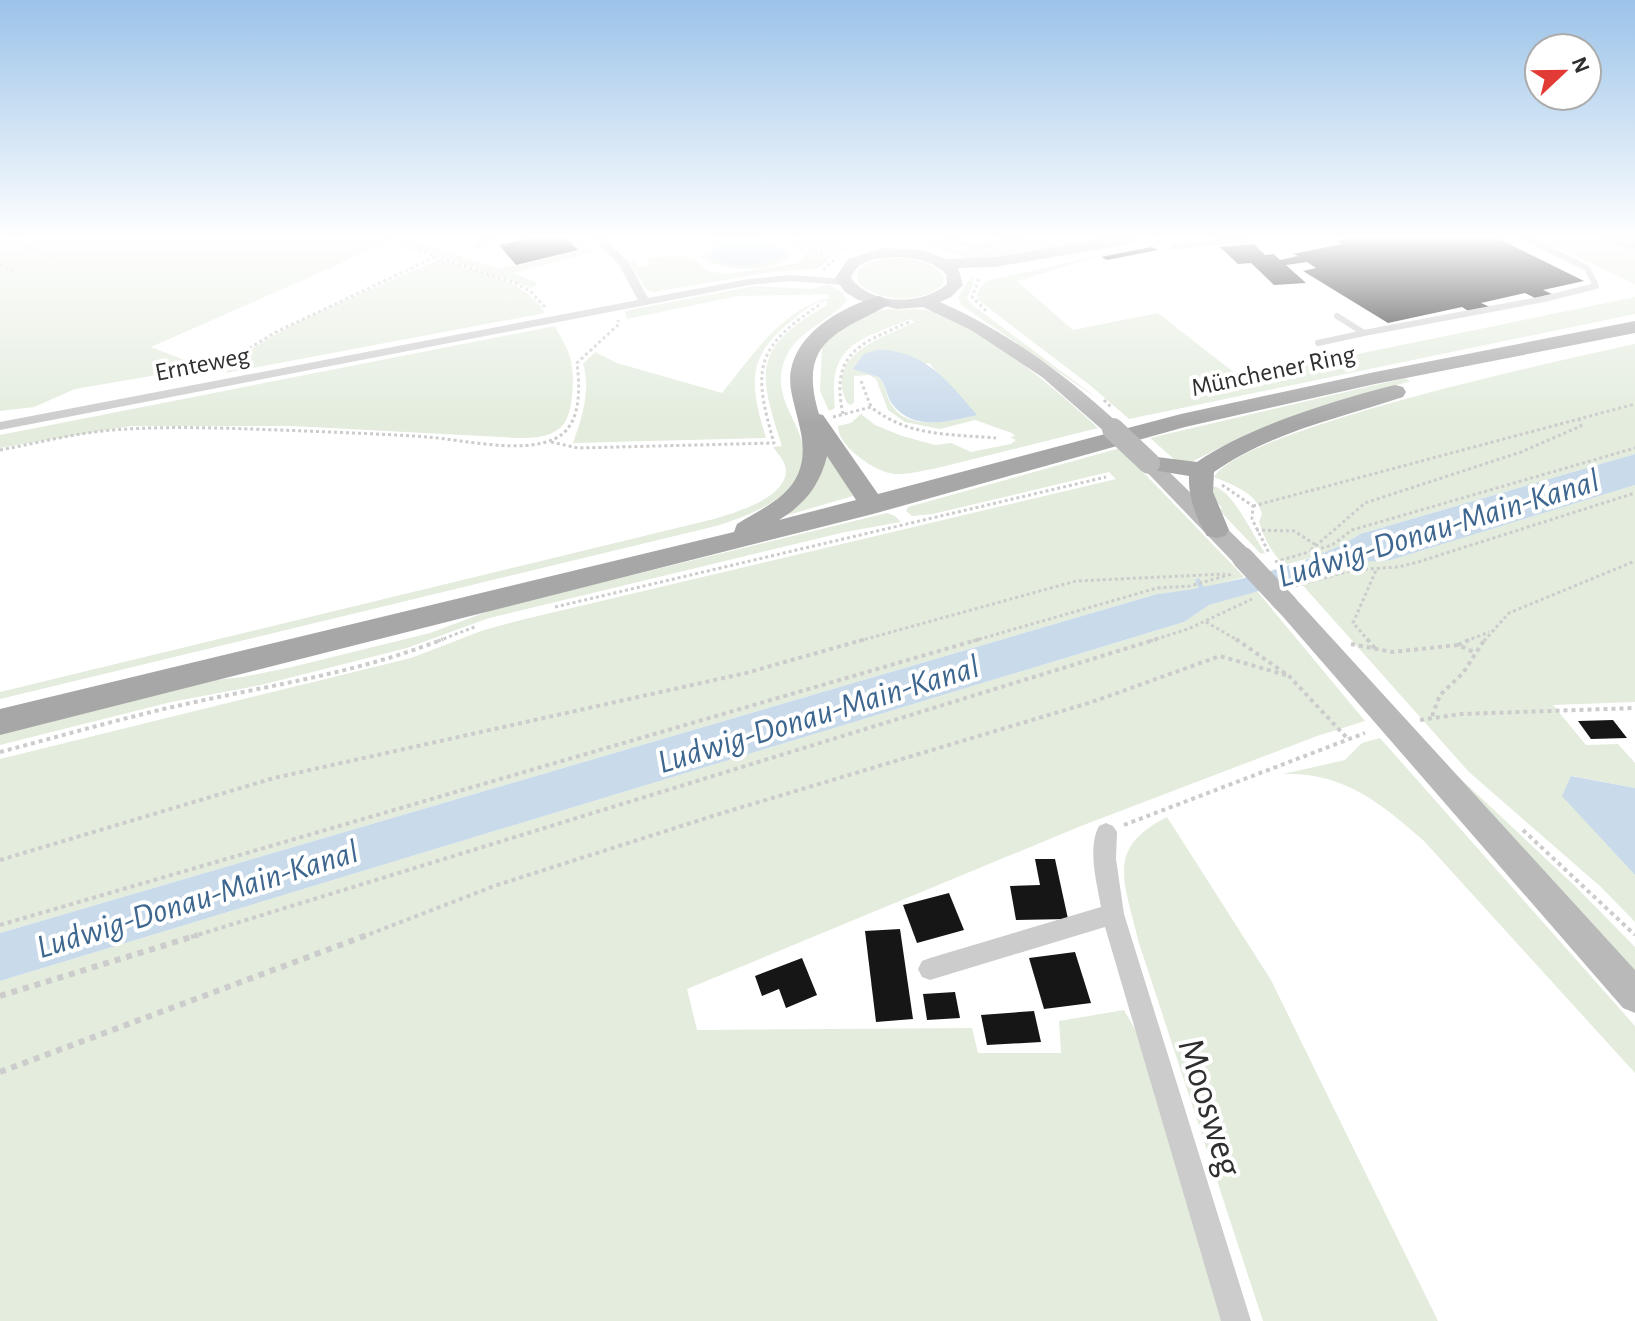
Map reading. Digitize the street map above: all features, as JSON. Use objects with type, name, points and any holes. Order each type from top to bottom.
[{"type":"main road","points":[[869,301],[817,338],[803,360],[800,382],[816,422],[873,506]]},
{"type":"main road","points":[[902,301],[926,302],[983,329],[1042,368],[1087,404],[1216,530],[1243,566],[1281,596],[1635,996]]},
{"type":"main road","points":[[952,301],[983,329]]},
{"type":"main road","name":"Münchener Ring","points":[[708,548],[1205,416],[1635,327]]},
{"type":"main road","points":[[1149,463],[1180,469],[1202,469],[1225,453],[1261,436],[1565,341]]},
{"type":"main road","points":[[816,422],[862,469],[879,478],[929,490]]},
{"type":"main road","points":[[0,722],[708,548],[771,515],[807,483],[816,465],[816,422]]},
{"type":"main road","points":[[1202,469],[1201,492],[1216,530]]},
{"type":"street","name":"Ernteweg","points":[[0,426],[644,301]]},
{"type":"street","name":"Moosweg","points":[[1106,832],[1105,859],[1113,914],[1236,1321]]},
{"type":"street","points":[[930,969],[1113,914]]},
{"type":"lane","points":[[1318,343],[1535,301]]},
{"type":"lane","points":[[1337,316],[1364,333]]},
{"type":"path","points":[[218,384],[225,363],[246,349],[345,301]]},
{"type":"path","points":[[539,301],[547,309]]},
{"type":"path","points":[[0,450],[129,429],[551,442],[578,448],[774,443],[761,393],[764,354],[781,332],[822,303]]},
{"type":"path","points":[[551,442],[570,427],[574,415],[578,394],[577,363],[619,324],[610,308]]},
{"type":"path","points":[[843,414],[837,390],[845,356],[865,342],[909,322]]},
{"type":"path","points":[[861,381],[871,407],[890,422],[924,435],[996,438]]},
{"type":"path","points":[[1253,506],[1635,404]]},
{"type":"path","points":[[816,422],[871,407]]},
{"type":"path","points":[[1579,419],[1581,426],[1521,452],[1365,503],[1309,551],[1271,562],[1332,545],[1352,530],[1635,448]]},
{"type":"path","points":[[544,609],[1106,477]]},
{"type":"path","points":[[0,996],[1206,622],[1215,612],[1281,596],[1353,570],[1418,562],[1635,493]]},
{"type":"path","points":[[1256,530],[1294,531],[1316,545]]},
{"type":"path","points":[[1432,716],[1440,695],[1463,673],[1490,632],[1509,613],[1635,561]]},
{"type":"path","points":[[0,860],[274,778],[746,673],[1076,581],[1229,573],[1243,566]]},
{"type":"path","points":[[0,925],[1157,588],[1190,586],[1243,566]]},
{"type":"path","points":[[1377,568],[1353,623],[1377,651]]},
{"type":"path","points":[[1206,622],[1257,652],[1289,676],[1347,738]]},
{"type":"path","points":[[0,752],[193,702],[275,686],[409,653],[485,623]]},
{"type":"path","points":[[1351,644],[1377,651],[1458,645],[1490,632]]},
{"type":"path","points":[[1458,645],[1476,653]]},
{"type":"path","points":[[0,1072],[167,1012],[497,885],[719,814],[1092,702],[1220,656],[1289,676]]},
{"type":"path","points":[[1420,720],[1432,716],[1635,708]]},
{"type":"path","points":[[1106,832],[1365,733]]},
{"type":"green space","points":[[0,301],[256,301],[151,347],[203,367],[75,389],[34,407],[0,411]]},
{"type":"green space","points":[[345,301],[536,301],[545,313],[226,373],[240,358],[263,342]]},
{"type":"green space","points":[[678,301],[716,301],[627,319],[625,311]]},
{"type":"green space","points":[[822,301],[847,301],[804,334],[790,350],[781,372],[783,394],[800,435],[804,462],[799,476],[789,489],[776,500],[745,516],[716,526],[0,699],[0,692],[714,519],[758,503],[778,489],[786,470],[773,447],[782,446],[768,398],[767,363],[785,334],[827,305],[827,301],[814,304],[779,332],[760,358],[756,371],[756,401],[766,438],[573,443],[586,394],[583,364],[595,352],[617,363],[722,393],[768,336],[812,304]]},
{"type":"green space","points":[[959,301],[969,301],[1101,401],[961,305]]},
{"type":"green space","points":[[979,301],[1039,301],[1073,330],[1158,313],[1241,378],[1617,301],[1635,301],[1635,314],[1129,419]]},
{"type":"green space","points":[[926,310],[972,329],[1042,379],[1098,428],[914,473],[894,474],[877,468],[850,449],[839,434],[838,426],[851,423],[861,414],[875,425],[902,436],[935,445],[951,443],[971,452],[1011,444],[1016,440],[1010,437],[1015,436],[1012,433],[975,420],[940,429],[905,422],[888,410],[876,379],[869,375],[854,376],[854,402],[851,405],[847,403],[842,386],[843,372],[849,360],[873,342],[915,322],[910,319],[862,339],[842,357],[834,386],[835,408],[829,411],[820,391],[822,348],[843,328],[879,311]],"holes":[[[929,363],[976,415],[941,422],[905,418],[896,411],[883,382],[874,374]]]},
{"type":"green space","points":[[555,326],[571,361],[572,400],[568,416],[560,428],[540,437],[292,426],[131,426],[0,448],[0,435]]},
{"type":"green space","points":[[1635,344],[1635,454],[1360,534],[1343,545],[1314,556],[1284,565],[1266,540],[1259,522],[1262,514],[1255,500],[1214,477],[1237,458],[1282,438],[1341,418],[1479,380]]},
{"type":"green space","points":[[1405,378],[1410,381],[1250,433],[1187,464],[1175,460],[1150,438]]},
{"type":"green space","points":[[1120,448],[1244,577],[1194,591],[1157,594],[0,933],[0,759],[411,658],[484,630],[521,620],[1116,479],[1109,472],[933,514],[912,516],[906,511],[908,507]]},
{"type":"green space","points":[[826,456],[829,456],[853,496],[788,515],[817,482]]},
{"type":"green space","points":[[1635,485],[1635,702],[1553,705],[1586,745],[1618,744],[1635,763],[1635,788],[1572,776],[1563,796],[1635,875],[1635,922],[1601,887],[1469,772],[1298,580],[1361,561],[1391,560]]},
{"type":"green space","points":[[1212,486],[1227,495],[1265,553],[1261,554],[1219,510],[1222,508],[1213,497]]},
{"type":"green space","points":[[887,513],[901,522],[845,532],[489,618],[407,648],[0,745],[0,731],[188,683],[243,677],[292,667],[430,633],[497,608]]},
{"type":"green space","points":[[1257,591],[1365,721],[1317,736],[1081,826],[687,989],[697,1030],[972,1028],[978,1053],[1061,1053],[1059,1021],[1124,1010],[1139,1036],[1224,1321],[0,1321],[0,981],[1184,622],[1209,605]]},
{"type":"green space","points":[[1380,738],[1635,1026],[1635,1073],[1408,827],[1377,803],[1343,784],[1325,778],[1283,774],[1345,760],[1362,743]]},
{"type":"green space","points":[[1447,766],[1635,947],[1635,972]]},
{"type":"green space","points":[[1167,817],[1271,980],[1438,1321],[1263,1321],[1138,940],[1125,884],[1127,855],[1134,842],[1147,829]]},
{"type":"water","points":[[877,350],[894,351],[922,361],[945,380],[977,415],[933,422],[911,419],[891,402],[879,377],[853,369],[864,354]]},
{"type":"water","name":"Ludwig-Donau-Main-Kanal","points":[[1635,454],[1635,485],[1391,560],[1361,562],[1209,605],[1184,622],[0,981],[0,933],[1157,594],[1205,587],[1263,573],[1319,555],[1360,534]]},
{"type":"water","points":[[1571,776],[1635,788],[1635,875],[1562,796]]},
{"type":"building","points":[[1351,301],[1491,301],[1481,303],[1490,307],[1470,312],[1462,307],[1388,323]]},
{"type":"building","points":[[1613,720],[1627,738],[1591,739],[1578,721]]},
{"type":"building","points":[[1035,859],[1055,859],[1068,919],[1016,920],[1010,886],[1040,885]]},
{"type":"building","points":[[949,893],[964,930],[917,943],[903,905]]},
{"type":"building","points":[[900,929],[913,1019],[876,1022],[865,931]]},
{"type":"building","points":[[1075,952],[1091,1003],[1044,1009],[1029,958]]},
{"type":"building","points":[[802,958],[817,995],[786,1008],[779,989],[762,996],[755,976]]},
{"type":"building","points":[[955,992],[960,1018],[927,1020],[923,994]]},
{"type":"building","points":[[1034,1011],[1041,1042],[987,1045],[981,1015]]},
{"type":"waterway","points":[[1198,581],[1205,595]]}]
